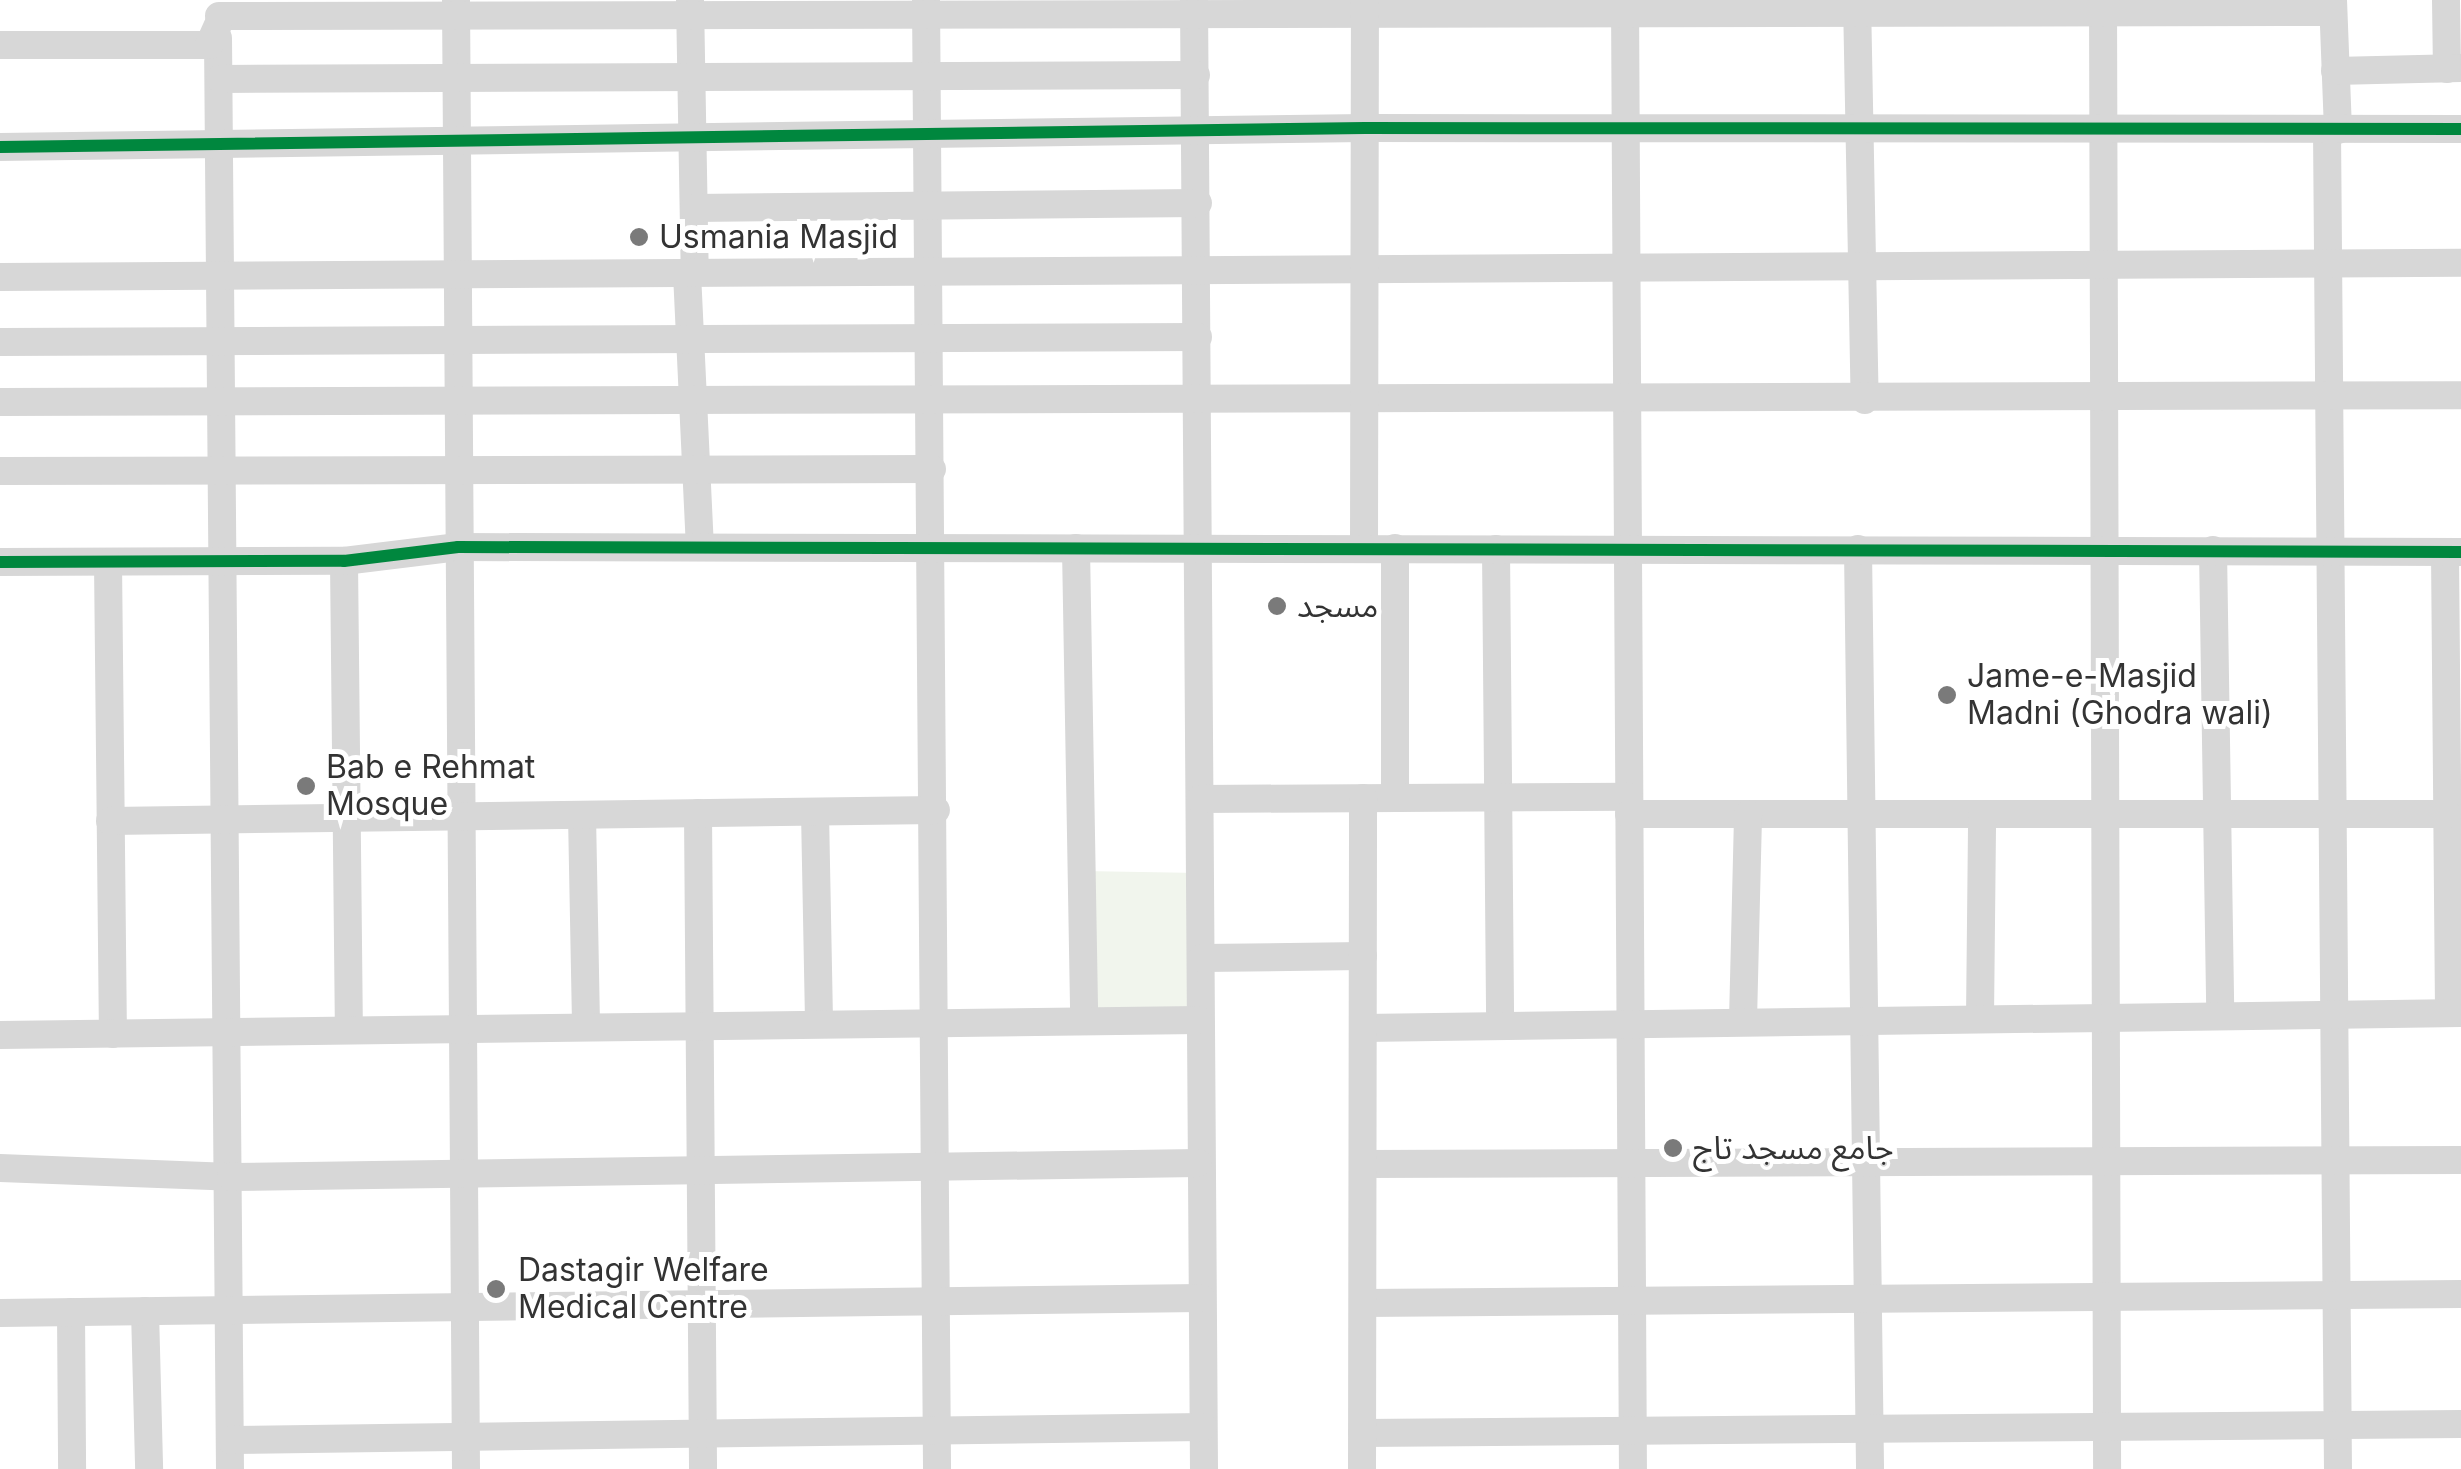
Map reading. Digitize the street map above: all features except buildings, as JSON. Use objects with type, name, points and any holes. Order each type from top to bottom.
[{"type":"street","points":[[2336,71],[2454,68],[2446,0]]},
{"type":"street","points":[[1857,4],[1865,400]]},
{"type":"street","points":[[2103,4],[2107,1469]]},
{"type":"street","points":[[1625,5],[1633,1469]]},
{"type":"street","points":[[926,6],[940,1021],[937,1469]]},
{"type":"street","points":[[1194,6],[1202,958],[1198,1163],[1204,1469]]},
{"type":"street","points":[[1364,548],[1365,6]]},
{"type":"street","points":[[0,46],[219,18],[456,7],[2333,6],[2336,71],[2332,130],[2329,816],[2338,1469]]},
{"type":"street","points":[[456,7],[466,1469]]},
{"type":"street","points":[[691,7],[694,208],[690,338],[700,548]]},
{"type":"street","points":[[219,18],[230,1032],[230,1469]]},
{"type":"street","points":[[220,79],[927,72],[1196,74]]},
{"type":"street","points":[[0,147],[928,138],[1365,128],[2103,132],[2461,129]]},
{"type":"street","points":[[694,208],[1198,204]]},
{"type":"street","points":[[0,277],[2461,263]]},
{"type":"street","points":[[0,342],[1198,338]]},
{"type":"street","points":[[0,402],[2104,402],[2461,394]]},
{"type":"street","points":[[0,471],[697,466],[932,469]]},
{"type":"street","points":[[0,562],[344,562],[458,547],[2453,552],[2448,814],[2455,1013],[1363,1028]]},
{"type":"street","points":[[1076,548],[1084,1019]]},
{"type":"street","points":[[1394,798],[1396,548]]},
{"type":"street","points":[[1496,549],[1500,1025]]},
{"type":"street","points":[[1858,549],[1870,1469]]},
{"type":"street","points":[[2213,550],[2220,1016]]},
{"type":"street","points":[[108,562],[113,1034]]},
{"type":"street","points":[[344,562],[349,1030]]},
{"type":"street","points":[[1362,1469],[1363,798]]},
{"type":"street","points":[[1200,799],[1498,798],[1748,814],[2448,814]]},
{"type":"street","points":[[110,821],[936,810]]},
{"type":"street","points":[[815,812],[819,1023]]},
{"type":"street","points":[[698,813],[704,1171],[702,1469]]},
{"type":"street","points":[[1743,1021],[1748,814]]},
{"type":"street","points":[[1980,1018],[1982,814]]},
{"type":"street","points":[[582,815],[586,1026]]},
{"type":"street","points":[[1202,958],[1363,956]]},
{"type":"street","points":[[0,1035],[1199,1020]]},
{"type":"street","points":[[1363,1164],[2461,1160]]},
{"type":"street","points":[[0,1168],[230,1177],[1198,1163]]},
{"type":"street","points":[[1363,1303],[2461,1294]]},
{"type":"street","points":[[0,1313],[1201,1298]]},
{"type":"street","points":[[145,1311],[149,1469]]},
{"type":"street","points":[[71,1312],[72,1469]]},
{"type":"street","points":[[1362,1432],[2461,1424]]},
{"type":"street","points":[[230,1440],[1203,1427]]},
{"type":"shaded area","points":[[1082,871],[1200,873],[1199,1020],[1084,1019]]},
{"type":"cycle path","points":[[0,147],[1365,128],[2461,129]]},
{"type":"cycle path","points":[[0,562],[344,561],[458,547],[2461,552]]},
{"type":"place","name":"Usmania Masjid","points":[[639,237]]},
{"type":"place","name":"مسجد","points":[[1277,606]]},
{"type":"place","name":"Jame-e-Masjid Madni (Ghodra wali)","points":[[1947,695]]},
{"type":"place","name":"Bab e Rehmat Mosque","points":[[306,786]]},
{"type":"place","name":"جامع مسجد تاج","points":[[1673,1148]]},
{"type":"place","name":"Dastagir Welfare Medical Centre","points":[[496,1289]]}]
